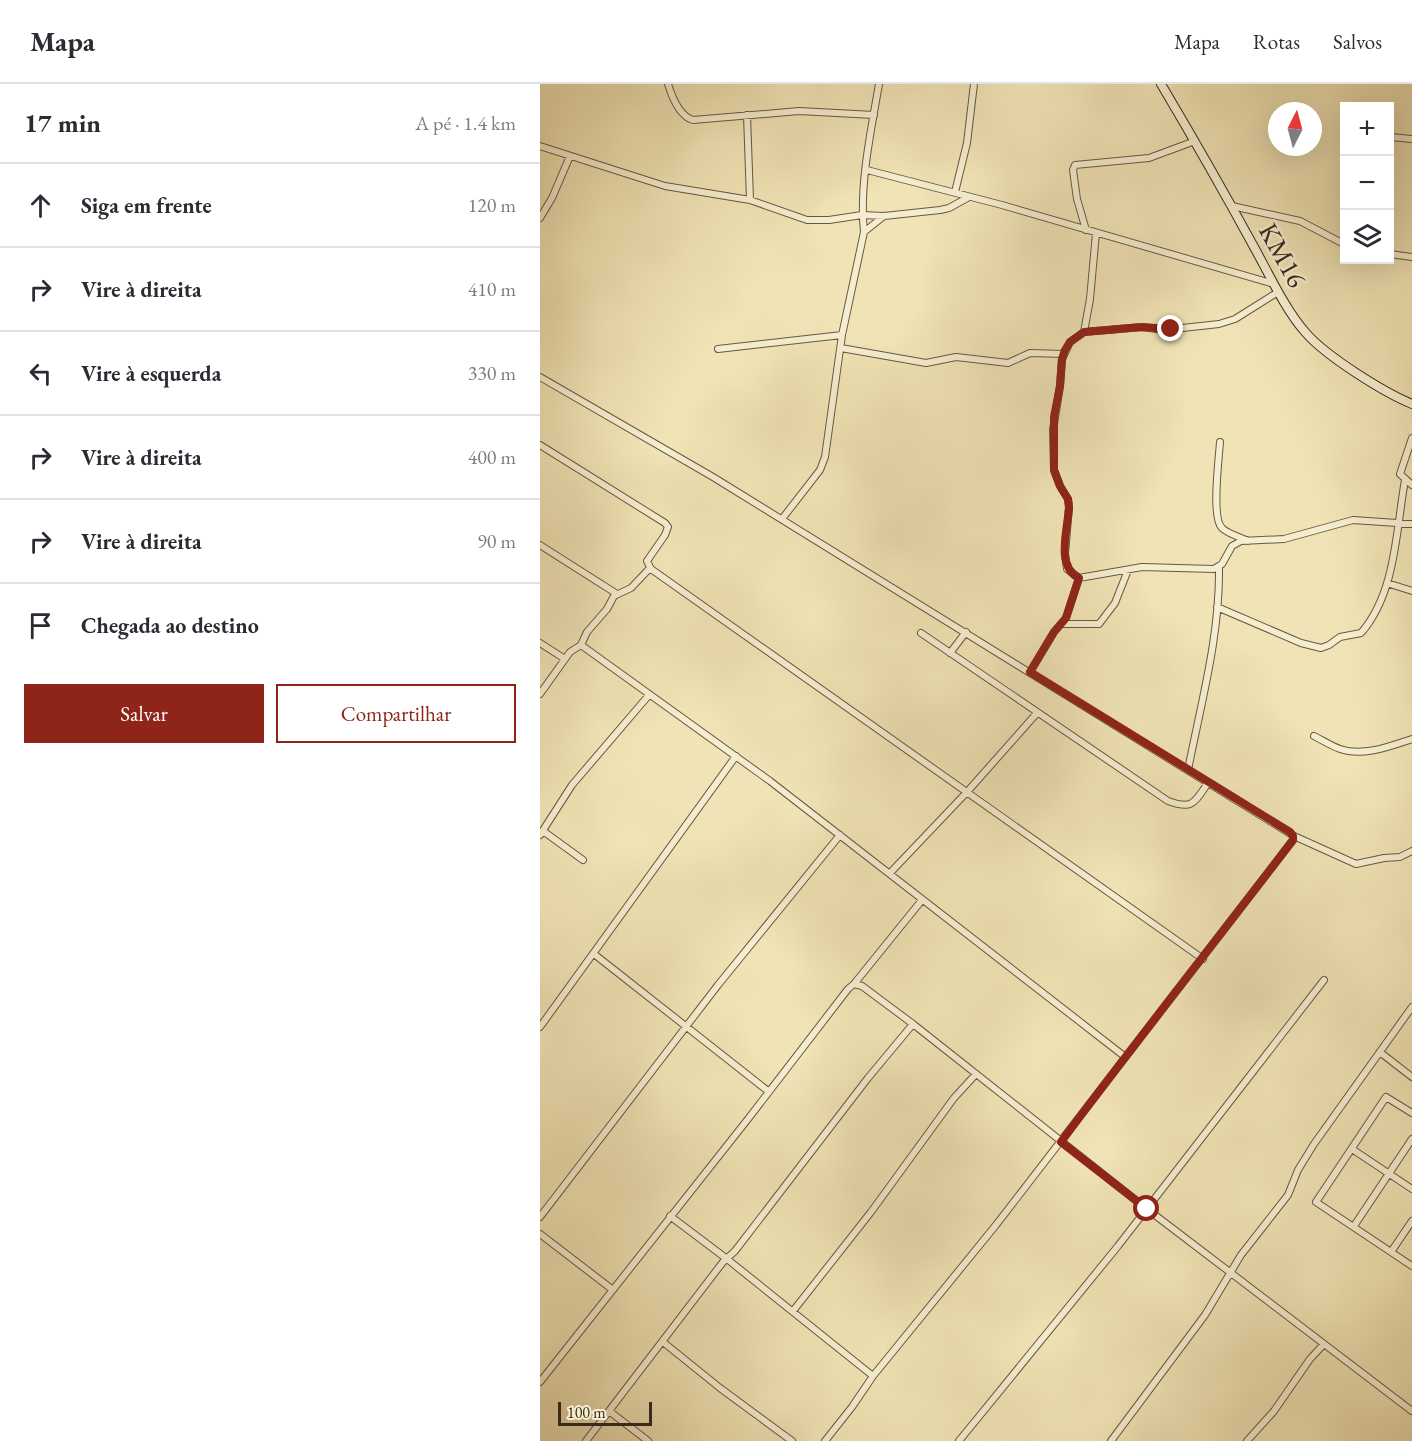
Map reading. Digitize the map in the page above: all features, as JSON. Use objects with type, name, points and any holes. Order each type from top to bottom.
[{"type":"street","points":[[668,84],[680,110],[690,120],[816,111],[874,116]]},
{"type":"street","points":[[782,519],[823,464],[842,335],[864,232],[862,215],[879,84]]},
{"type":"street","points":[[955,192],[967,143],[974,84]]},
{"type":"street","name":"KM16","points":[[1161,84],[1277,288],[1304,331],[1315,343],[1347,366],[1412,404]]},
{"type":"street","points":[[747,115],[750,200]]},
{"type":"street","points":[[1394,137],[1412,139]]},
{"type":"street","points":[[1086,230],[1077,199],[1073,170],[1076,165],[1149,158],[1195,141]]},
{"type":"street","points":[[540,146],[665,186],[750,200],[807,220],[829,220],[862,215],[884,216],[945,209],[969,197]]},
{"type":"street","points":[[540,218],[552,198],[570,156]]},
{"type":"street","points":[[867,170],[955,192],[1277,288]]},
{"type":"street","points":[[1232,206],[1300,221],[1340,242]]},
{"type":"street","points":[[864,232],[884,216]]},
{"type":"street","points":[[1084,332],[1090,299],[1096,233]]},
{"type":"street","points":[[1394,255],[1412,257]]},
{"type":"street","points":[[1219,567],[1204,569],[1143,567],[1079,578],[1071,573],[1065,554],[1068,499],[1054,470],[1054,417],[1064,354],[1070,342],[1084,332],[1142,327],[1164,330],[1235,320],[1277,288]]},
{"type":"street","points":[[718,349],[842,335]]},
{"type":"street","points":[[841,348],[926,363],[943,362],[956,357],[1008,363],[1030,353],[1064,354]]},
{"type":"street","points":[[540,377],[782,519],[1290,832],[1293,836],[1356,864],[1400,857],[1412,851]]},
{"type":"street","points":[[1412,438],[1400,474],[1412,485]]},
{"type":"street","points":[[1220,442],[1216,508],[1219,522],[1223,529],[1249,541]]},
{"type":"street","points":[[540,445],[665,523],[668,530],[647,561],[650,568],[1203,959]]},
{"type":"street","points":[[1217,607],[1301,643],[1321,648],[1340,637],[1361,633],[1380,603],[1387,583],[1404,480]]},
{"type":"street","points":[[1188,770],[1205,690],[1217,607],[1219,567],[1232,546],[1241,541],[1284,539],[1353,520],[1412,524]]},
{"type":"street","points":[[540,545],[617,594]]},
{"type":"street","points":[[540,694],[570,652],[581,645],[587,632],[607,609],[612,598],[631,588],[650,568]]},
{"type":"street","points":[[1061,624],[1099,624],[1115,603],[1128,570]]},
{"type":"street","points":[[1030,672],[1069,612],[1079,578]]},
{"type":"street","points":[[1387,583],[1412,591]]},
{"type":"street","points":[[921,633],[1168,801],[1185,806],[1191,805],[1208,783]]},
{"type":"street","points":[[950,653],[966,633]]},
{"type":"street","points":[[540,643],[565,660]]},
{"type":"street","points":[[581,645],[736,756],[1124,1056]]},
{"type":"street","points":[[583,860],[541,833],[572,784],[649,695]]},
{"type":"street","points":[[890,873],[967,792],[1037,713]]},
{"type":"street","points":[[1314,736],[1342,749],[1352,751],[1388,747],[1412,739]]},
{"type":"street","points":[[540,1027],[736,756]]},
{"type":"street","points":[[540,1217],[686,1026],[840,835]]},
{"type":"street","points":[[837,1441],[828,1438],[873,1376],[1061,1142],[1124,1056],[1203,959],[1293,840],[1293,836]]},
{"type":"street","points":[[540,1382],[848,989],[922,900]]},
{"type":"street","points":[[594,954],[768,1091]]},
{"type":"street","points":[[959,1441],[1147,1209],[1324,980]]},
{"type":"street","points":[[854,984],[862,986],[913,1024],[1147,1209],[1412,1411]]},
{"type":"street","points":[[1111,1441],[1205,1315],[1241,1255],[1288,1195],[1298,1170],[1412,1007]]},
{"type":"street","points":[[586,1441],[868,1078],[913,1024]]},
{"type":"street","points":[[1381,1053],[1412,1077]]},
{"type":"street","points":[[794,1311],[871,1212],[954,1098],[976,1074]]},
{"type":"street","points":[[1412,1113],[1386,1097],[1316,1202],[1412,1266]]},
{"type":"street","points":[[1354,1226],[1412,1139]]},
{"type":"street","points":[[1352,1149],[1412,1189]]},
{"type":"street","points":[[670,1216],[794,1311],[873,1376]]},
{"type":"street","points":[[1391,1252],[1412,1221]]},
{"type":"street","points":[[540,1234],[613,1290]]},
{"type":"street","points":[[663,1342],[729,1395],[792,1441]]},
{"type":"street","points":[[1247,1441],[1274,1411],[1310,1359],[1324,1344]]},
{"type":"street","points":[[609,1411],[648,1441]]},
{"type":"route","points":[[1147,1209],[1061,1142],[1124,1056],[1203,959],[1293,840],[1290,832],[1030,672],[1054,632],[1066,618],[1079,578],[1067,569],[1065,554],[1068,499],[1054,470],[1054,417],[1065,350],[1070,342],[1084,332],[1126,327],[1171,329]]}]
